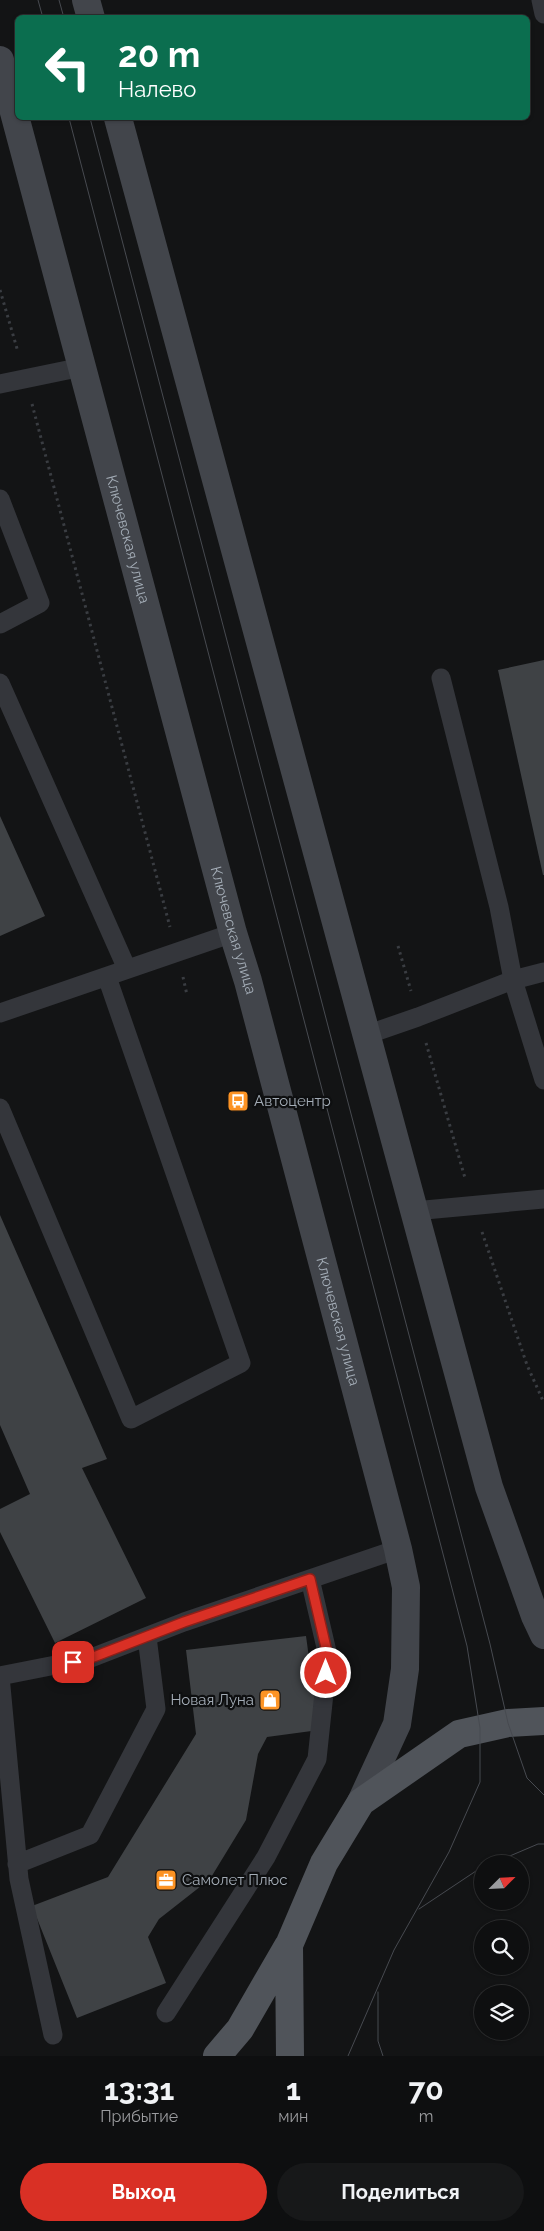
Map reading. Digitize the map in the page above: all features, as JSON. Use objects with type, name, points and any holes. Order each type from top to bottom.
[{"type":"main road","points":[[86,0],[90,15]]},
{"type":"main road","name":"Ключевская улица","points":[[0,60],[15,116]]},
{"type":"main road","name":"Ключевская улица","points":[[16,120],[233,933],[248,981],[398,1549],[406,1587],[405,1669],[397,1724],[361,1802]]},
{"type":"main road","points":[[119,120],[488,1487],[544,1635]]},
{"type":"main road","points":[[218,2056],[240,2028],[289,1945],[324,1863],[361,1802],[459,1734],[508,1723],[544,1721]]},
{"type":"main road","points":[[289,1945],[290,2056]]},
{"type":"lane","points":[[541,0],[544,14]]},
{"type":"lane","points":[[0,384],[82,367]]},
{"type":"lane","points":[[0,499],[40,603],[0,624]]},
{"type":"lane","points":[[441,678],[499,907],[513,980],[544,1080]]},
{"type":"lane","points":[[0,683],[127,970]]},
{"type":"lane","points":[[0,1013],[233,933]]},
{"type":"lane","points":[[366,1035],[513,980],[544,972]]},
{"type":"lane","points":[[0,1108],[131,1419],[241,1363],[106,977]]},
{"type":"lane","points":[[414,1211],[544,1199]]},
{"type":"lane","points":[[53,2035],[19,1879],[0,1676],[91,1658],[398,1549]]},
{"type":"lane","points":[[166,2013],[266,1857],[317,1759],[328,1656],[310,1579]]},
{"type":"lane","points":[[522,1581],[544,1598]]},
{"type":"lane","points":[[17,1864],[90,1835],[156,1708],[147,1637]]},
{"type":"path","points":[[0,290],[187,995]]},
{"type":"path","points":[[398,946],[473,1206],[527,1365],[544,1403]]},
{"type":"building","points":[[544,660],[544,875],[543,875],[498,670]]},
{"type":"building","points":[[0,816],[45,916],[0,936]]},
{"type":"building","points":[[0,1215],[107,1459],[82,1468],[146,1598],[55,1643],[0,1532],[0,1509],[30,1494],[0,1425]]},
{"type":"building","points":[[306,1636],[319,1730],[267,1737],[258,1754],[246,1820],[210,1879],[159,1919],[148,1937],[166,1983],[77,2018],[32,1906],[108,1877],[196,1734],[186,1650]]},
{"type":"tram line","points":[[38,0],[42,15]]},
{"type":"tram line","points":[[59,0],[63,15]]},
{"type":"tram line","points":[[70,120],[467,1646],[480,1728],[480,1782],[449,1852],[394,1950],[348,2056]]},
{"type":"tram line","points":[[91,120],[490,1644],[508,1723],[527,1778],[544,1795]]},
{"type":"tram line","points":[[512,1855],[538,1844],[544,1844]]},
{"type":"tram line","points":[[419,1909],[474,1872]]},
{"type":"tram line","points":[[378,1992],[378,2041],[383,2056]]},
{"type":"place","name":"Автоцентр","points":[[238,1101]]},
{"type":"place","name":"Новая Луна","points":[[270,1700]]},
{"type":"place","name":"Самолет Плюс","points":[[166,1880]]},
{"type":"route","points":[[73,1662],[91,1658],[184,1622],[310,1579],[328,1656],[326,1673]]}]
